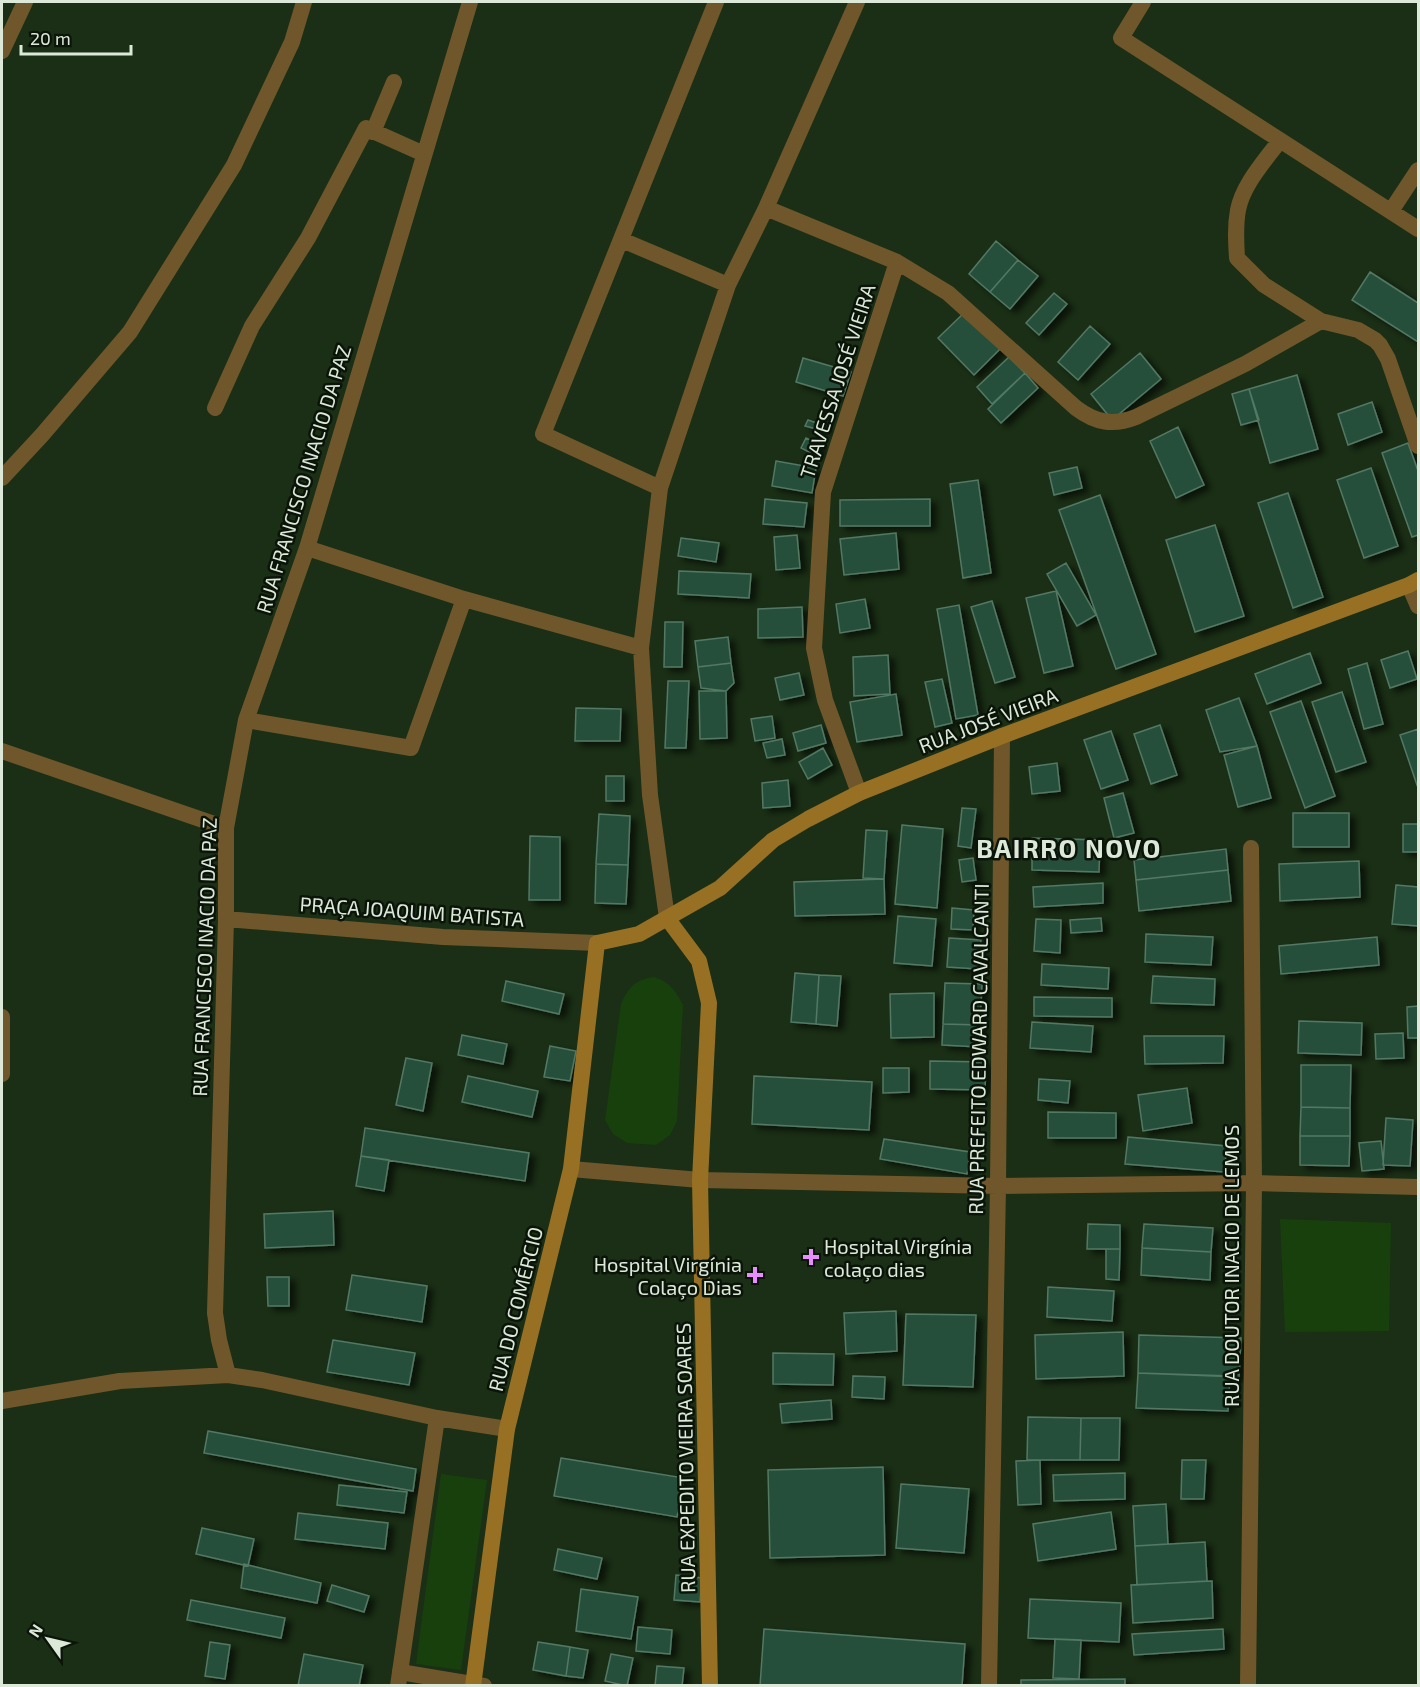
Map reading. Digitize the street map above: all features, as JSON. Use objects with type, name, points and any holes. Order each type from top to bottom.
[{"type":"main road","name":"RUA JOSÉ VIEIRA","points":[[597,943],[639,934],[720,888],[773,840],[808,819],[859,794],[1002,736],[1414,582]]},
{"type":"main road","name":"RUA EXPEDITO VIEIRA SOARES","points":[[667,918],[699,961],[708,1004],[700,1180],[710,1686]]},
{"type":"main road","name":"RUA DO COMÉRCIO","points":[[476,1685],[507,1429],[571,1169],[597,943]]},
{"type":"street","points":[[3,44],[25,2]]},
{"type":"street","points":[[2,478],[130,332],[234,165],[292,42],[304,2]]},
{"type":"street","name":"RUA FRANCISCO INACIO DA PAZ","points":[[228,1376],[215,1313],[226,919],[226,828],[246,720],[307,548],[470,2]]},
{"type":"street","points":[[660,488],[543,434],[716,2]]},
{"type":"street","points":[[667,918],[650,795],[640,648],[660,488],[728,285],[766,208],[857,2]]},
{"type":"street","points":[[1143,2],[1121,38],[1419,229]]},
{"type":"street","points":[[373,132],[394,82]]},
{"type":"street","points":[[214,408],[252,326],[308,238],[366,128],[424,154]]},
{"type":"street","points":[[1280,140],[1248,185],[1238,208],[1237,258],[1264,285],[1321,321],[1358,330],[1380,345],[1388,359],[1419,446]]},
{"type":"street","points":[[1391,210],[1419,170]]},
{"type":"street","points":[[766,208],[897,262],[948,293],[1076,408],[1100,421],[1124,422],[1136,417],[1245,364],[1321,321]]},
{"type":"street","points":[[622,240],[728,285]]},
{"type":"street","name":"TRAVESSA JOSÉ VIEIRA","points":[[859,794],[825,700],[814,648],[823,492],[897,262]]},
{"type":"street","points":[[307,548],[464,599],[640,648]]},
{"type":"street","points":[[1414,582],[1419,606]]},
{"type":"street","points":[[246,720],[411,748],[464,599]]},
{"type":"street","name":"RUA PREFEITO EDWARD CAVALCANTI","points":[[989,1686],[998,1186],[1002,736]]},
{"type":"street","points":[[2,751],[226,828]]},
{"type":"street","name":"RUA DOUTOR INACIO DE LEMOS","points":[[1248,1686],[1254,1183],[1251,848]]},
{"type":"street","name":"PRAÇA JOAQUIM BATISTA","points":[[226,919],[443,937],[597,943]]},
{"type":"street","points":[[2,1017],[2,1074]]},
{"type":"street","points":[[571,1169],[700,1180],[998,1186],[1254,1183],[1419,1187]]},
{"type":"street","points":[[2,1401],[120,1382],[228,1376],[262,1380],[436,1418],[507,1429]]},
{"type":"street","points":[[436,1418],[399,1679],[476,1685]]},
{"type":"green space","points":[[654,977],[672,988],[683,1005],[677,1121],[670,1135],[656,1145],[627,1143],[613,1134],[605,1120],[621,1004],[633,985]]},
{"type":"green space","points":[[1280,1219],[1391,1223],[1389,1331],[1285,1332]]},
{"type":"green space","points":[[441,1474],[487,1480],[461,1670],[416,1664]]},
{"type":"building","points":[[996,241],[1018,260],[990,292],[969,274]]},
{"type":"building","points":[[1018,260],[1038,276],[1010,309],[990,292]]},
{"type":"building","points":[[1370,272],[1418,303],[1418,342],[1352,300]]},
{"type":"building","points":[[1054,293],[1067,304],[1039,335],[1026,323]]},
{"type":"building","points":[[967,310],[1003,346],[974,375],[938,338]]},
{"type":"building","points":[[1090,326],[1110,344],[1078,380],[1058,362]]},
{"type":"building","points":[[1140,353],[1161,379],[1112,420],[1091,394]]},
{"type":"building","points":[[1009,357],[1025,373],[992,404],[977,387]]},
{"type":"building","points":[[803,358],[851,372],[843,396],[796,382]]},
{"type":"building","points":[[1025,373],[1038,388],[1001,423],[988,409]]},
{"type":"building","points":[[1297,375],[1318,449],[1270,463],[1249,389]]},
{"type":"building","points":[[1249,389],[1259,420],[1241,425],[1232,394]]},
{"type":"building","points":[[1372,402],[1382,432],[1348,445],[1338,414]]},
{"type":"building","points":[[808,420],[826,426],[824,431],[805,426]]},
{"type":"building","points":[[1178,427],[1204,485],[1176,498],[1150,441]]},
{"type":"building","points":[[806,438],[820,445],[815,455],[801,448]]},
{"type":"building","points":[[1408,443],[1418,471],[1418,535],[1412,537],[1382,453]]},
{"type":"building","points":[[776,461],[816,468],[812,493],[772,486]]},
{"type":"building","points":[[1077,467],[1082,488],[1054,495],[1049,473]]},
{"type":"building","points":[[1371,468],[1398,546],[1364,558],[1337,480]]},
{"type":"building","points":[[978,480],[991,573],[963,578],[950,484]]},
{"type":"building","points":[[1288,493],[1323,597],[1293,608],[1258,503]]},
{"type":"building","points":[[1100,495],[1156,654],[1116,669],[1059,510]]},
{"type":"building","points":[[765,499],[807,503],[804,527],[763,524]]},
{"type":"building","points":[[930,499],[930,526],[840,526],[840,500]]},
{"type":"building","points":[[1215,525],[1244,616],[1195,632],[1166,540]]},
{"type":"building","points":[[896,533],[899,569],[844,575],[840,539]]},
{"type":"building","points":[[797,535],[800,568],[776,570],[774,537]]},
{"type":"building","points":[[681,538],[719,543],[716,562],[678,556]]},
{"type":"building","points":[[1066,563],[1096,615],[1077,626],[1047,574]]},
{"type":"building","points":[[679,571],[751,574],[749,598],[678,594]]},
{"type":"building","points":[[1056,591],[1073,666],[1044,673],[1026,598]]},
{"type":"building","points":[[865,599],[870,628],[840,633],[836,604]]},
{"type":"building","points":[[992,601],[1015,677],[995,683],[971,607]]},
{"type":"building","points":[[959,605],[978,715],[956,719],[937,609]]},
{"type":"building","points":[[802,607],[803,637],[758,638],[758,609]]},
{"type":"building","points":[[665,622],[683,622],[682,667],[664,667]]},
{"type":"building","points":[[728,637],[731,663],[698,667],[695,641]]},
{"type":"building","points":[[1408,651],[1417,679],[1390,688],[1381,660]]},
{"type":"building","points":[[1310,653],[1321,683],[1267,704],[1255,674]]},
{"type":"building","points":[[888,655],[890,694],[854,696],[853,657]]},
{"type":"building","points":[[731,663],[734,683],[726,691],[701,688],[698,667]]},
{"type":"building","points":[[1367,663],[1383,724],[1364,729],[1348,669]]},
{"type":"building","points":[[799,673],[804,695],[780,700],[775,678]]},
{"type":"building","points":[[942,679],[952,723],[935,727],[925,682]]},
{"type":"building","points":[[668,681],[689,681],[686,748],[665,748]]},
{"type":"building","points":[[699,691],[726,691],[727,738],[700,739]]},
{"type":"building","points":[[1342,692],[1366,762],[1336,772],[1312,702]]},
{"type":"building","points":[[896,694],[902,735],[857,742],[850,702]]},
{"type":"building","points":[[1239,698],[1257,746],[1220,752],[1206,710]]},
{"type":"building","points":[[1301,701],[1335,796],[1305,808],[1270,712]]},
{"type":"building","points":[[576,708],[621,709],[620,741],[575,741]]},
{"type":"building","points":[[772,716],[775,738],[755,741],[751,719]]},
{"type":"building","points":[[821,725],[826,743],[798,751],[793,733]]},
{"type":"building","points":[[1160,725],[1177,775],[1151,784],[1134,734]]},
{"type":"building","points":[[1418,729],[1418,784],[1417,785],[1400,735]]},
{"type":"building","points":[[1111,731],[1128,780],[1101,789],[1084,740]]},
{"type":"building","points":[[782,739],[785,755],[767,758],[763,743]]},
{"type":"building","points":[[1257,746],[1271,798],[1238,807],[1224,755]]},
{"type":"building","points":[[823,748],[832,765],[808,779],[799,762]]},
{"type":"building","points":[[1057,763],[1060,791],[1032,794],[1029,767]]},
{"type":"building","points":[[606,776],[624,776],[624,801],[606,801]]},
{"type":"building","points":[[788,780],[790,806],[763,808],[762,783]]},
{"type":"building","points":[[1123,793],[1134,833],[1114,838],[1104,798]]},
{"type":"building","points":[[962,808],[976,809],[971,848],[958,846]]},
{"type":"building","points":[[1293,813],[1349,813],[1349,847],[1293,847]]},
{"type":"building","points":[[599,814],[630,816],[628,865],[596,864]]},
{"type":"building","points":[[1403,824],[1418,824],[1418,852],[1403,852]]},
{"type":"building","points":[[902,825],[943,829],[937,908],[895,904]]},
{"type":"building","points":[[866,830],[887,831],[884,879],[863,878]]},
{"type":"building","points":[[530,836],[560,837],[560,900],[529,900]]},
{"type":"building","points":[[1032,838],[1100,840],[1099,872],[1032,870]]},
{"type":"building","points":[[1226,849],[1228,870],[1136,880],[1134,860]]},
{"type":"building","points":[[973,858],[976,880],[962,882],[959,860]]},
{"type":"building","points":[[1359,861],[1360,897],[1280,901],[1279,864]]},
{"type":"building","points":[[596,864],[628,865],[626,904],[595,903]]},
{"type":"building","points":[[1228,870],[1231,901],[1139,911],[1136,880]]},
{"type":"building","points":[[884,879],[885,914],[795,916],[794,882]]},
{"type":"building","points":[[1103,883],[1103,903],[1034,907],[1033,887]]},
{"type":"building","points":[[1396,885],[1418,887],[1418,926],[1392,924]]},
{"type":"building","points":[[952,908],[974,910],[973,930],[951,929]]},
{"type":"building","points":[[898,916],[936,919],[932,966],[894,963]]},
{"type":"building","points":[[1101,918],[1102,931],[1071,933],[1070,920]]},
{"type":"building","points":[[1036,919],[1061,920],[1060,953],[1034,951]]},
{"type":"building","points":[[1146,934],[1213,937],[1211,965],[1145,962]]},
{"type":"building","points":[[1377,937],[1379,965],[1281,974],[1279,946]]},
{"type":"building","points":[[949,938],[981,940],[978,969],[947,967]]},
{"type":"building","points":[[1042,964],[1109,968],[1108,989],[1041,985]]},
{"type":"building","points":[[795,973],[819,975],[816,1024],[791,1022]]},
{"type":"building","points":[[819,975],[841,976],[837,1026],[816,1024]]},
{"type":"building","points":[[1153,976],[1215,979],[1214,1005],[1151,1003]]},
{"type":"building","points":[[506,981],[564,994],[559,1014],[502,1001]]},
{"type":"building","points":[[945,983],[982,984],[980,1025],[943,1024]]},
{"type":"building","points":[[934,993],[934,1037],[891,1038],[890,994]]},
{"type":"building","points":[[1034,997],[1112,998],[1112,1017],[1034,1016]]},
{"type":"building","points":[[1418,1006],[1418,1038],[1408,1038],[1407,1007]]},
{"type":"building","points":[[1299,1021],[1362,1023],[1361,1055],[1298,1053]]},
{"type":"building","points":[[1032,1022],[1093,1026],[1091,1052],[1030,1048]]},
{"type":"building","points":[[943,1024],[980,1025],[979,1047],[942,1045]]},
{"type":"building","points":[[1403,1033],[1404,1058],[1376,1059],[1375,1034]]},
{"type":"building","points":[[462,1035],[507,1044],[503,1064],[458,1055]]},
{"type":"building","points":[[1144,1036],[1224,1036],[1223,1063],[1145,1064]]},
{"type":"building","points":[[550,1046],[576,1051],[570,1081],[544,1077]]},
{"type":"building","points":[[406,1058],[432,1063],[423,1111],[396,1105]]},
{"type":"building","points":[[930,1061],[986,1062],[985,1090],[930,1089]]},
{"type":"building","points":[[1301,1065],[1351,1065],[1350,1108],[1301,1107]]},
{"type":"building","points":[[883,1068],[909,1068],[909,1092],[883,1093]]},
{"type":"building","points":[[468,1076],[538,1091],[532,1117],[462,1102]]},
{"type":"building","points":[[754,1076],[872,1082],[869,1130],[752,1124]]},
{"type":"building","points":[[1039,1079],[1070,1081],[1068,1103],[1038,1100]]},
{"type":"building","points":[[1187,1088],[1192,1123],[1143,1131],[1138,1095]]},
{"type":"building","points":[[1301,1107],[1350,1108],[1350,1136],[1300,1136]]},
{"type":"building","points":[[1048,1112],[1116,1113],[1116,1138],[1048,1138]]},
{"type":"building","points":[[1386,1118],[1413,1120],[1410,1166],[1383,1165]]},
{"type":"building","points":[[365,1128],[529,1153],[525,1181],[361,1156]]},
{"type":"building","points":[[1300,1136],[1350,1136],[1349,1166],[1300,1165]]},
{"type":"building","points":[[1128,1137],[1227,1146],[1224,1172],[1125,1164]]},
{"type":"building","points":[[884,1139],[970,1152],[967,1174],[880,1159]]},
{"type":"building","points":[[1381,1141],[1384,1169],[1362,1171],[1359,1143]]},
{"type":"building","points":[[361,1156],[389,1160],[384,1191],[356,1186]]},
{"type":"building","points":[[333,1211],[334,1245],[265,1248],[264,1214]]},
{"type":"building","points":[[1088,1224],[1120,1225],[1120,1249],[1087,1249]]},
{"type":"building","points":[[1144,1224],[1213,1228],[1211,1252],[1142,1248]]},
{"type":"building","points":[[1142,1248],[1211,1252],[1210,1280],[1141,1275]]},
{"type":"building","points":[[1106,1249],[1120,1249],[1119,1280],[1106,1279]]},
{"type":"building","points":[[352,1275],[427,1286],[422,1322],[346,1310]]},
{"type":"building","points":[[267,1277],[289,1277],[289,1306],[268,1306]]},
{"type":"building","points":[[1048,1287],[1114,1291],[1112,1321],[1047,1317]]},
{"type":"building","points":[[896,1311],[897,1351],[846,1354],[844,1313]]},
{"type":"building","points":[[906,1314],[976,1315],[973,1387],[903,1385]]},
{"type":"building","points":[[1123,1332],[1124,1376],[1036,1379],[1035,1335]]},
{"type":"building","points":[[1139,1335],[1241,1338],[1239,1377],[1138,1373]]},
{"type":"building","points":[[333,1340],[415,1353],[409,1385],[327,1372]]},
{"type":"building","points":[[773,1353],[834,1354],[833,1385],[773,1384]]},
{"type":"building","points":[[1138,1373],[1230,1376],[1228,1411],[1136,1408]]},
{"type":"building","points":[[853,1376],[885,1377],[884,1399],[852,1397]]},
{"type":"building","points":[[831,1400],[832,1419],[782,1423],[780,1404]]},
{"type":"building","points":[[1028,1417],[1081,1418],[1080,1460],[1027,1460]]},
{"type":"building","points":[[1081,1418],[1120,1418],[1119,1460],[1080,1460]]},
{"type":"building","points":[[208,1431],[416,1469],[413,1491],[204,1453]]},
{"type":"building","points":[[561,1458],[684,1478],[677,1517],[554,1496]]},
{"type":"building","points":[[1040,1460],[1041,1504],[1018,1505],[1016,1461]]},
{"type":"building","points":[[1182,1460],[1206,1460],[1204,1499],[1181,1499]]},
{"type":"building","points":[[883,1467],[885,1555],[770,1558],[768,1470]]},
{"type":"building","points":[[1125,1473],[1125,1499],[1054,1501],[1053,1475]]},
{"type":"building","points":[[901,1484],[969,1489],[964,1553],[896,1548]]},
{"type":"building","points":[[339,1485],[407,1492],[404,1513],[337,1505]]},
{"type":"building","points":[[1166,1504],[1168,1544],[1135,1546],[1133,1506]]},
{"type":"building","points":[[1111,1512],[1116,1549],[1038,1561],[1033,1524]]},
{"type":"building","points":[[298,1513],[388,1523],[385,1549],[295,1539]]},
{"type":"building","points":[[202,1528],[254,1539],[248,1566],[196,1554]]},
{"type":"building","points":[[1205,1542],[1207,1581],[1137,1585],[1135,1546]]},
{"type":"building","points":[[558,1549],[602,1558],[597,1579],[554,1570]]},
{"type":"building","points":[[244,1564],[321,1583],[317,1603],[241,1588]]},
{"type":"building","points":[[676,1575],[702,1578],[700,1602],[674,1600]]},
{"type":"building","points":[[1212,1581],[1213,1618],[1133,1623],[1131,1585]]},
{"type":"building","points":[[332,1585],[369,1596],[364,1612],[327,1601]]},
{"type":"building","points":[[581,1589],[638,1597],[631,1639],[576,1631]]},
{"type":"building","points":[[1030,1599],[1121,1603],[1119,1642],[1028,1638]]},
{"type":"building","points":[[191,1600],[285,1618],[281,1638],[187,1620]]},
{"type":"building","points":[[638,1627],[672,1630],[670,1654],[636,1651]]},
{"type":"building","points":[[764,1629],[965,1644],[962,1686],[760,1686]]},
{"type":"building","points":[[1223,1629],[1224,1649],[1134,1655],[1132,1634]]},
{"type":"building","points":[[1055,1639],[1081,1640],[1079,1679],[1053,1678]]},
{"type":"building","points":[[210,1642],[230,1645],[225,1679],[205,1676]]},
{"type":"building","points":[[538,1642],[570,1647],[566,1676],[533,1670]]},
{"type":"building","points":[[570,1647],[588,1650],[583,1678],[566,1676]]},
{"type":"building","points":[[304,1654],[363,1665],[359,1686],[298,1686]]},
{"type":"building","points":[[611,1654],[633,1658],[627,1686],[605,1681]]},
{"type":"building","points":[[657,1666],[684,1668],[682,1686],[655,1686]]},
{"type":"building","points":[[1125,1679],[1125,1686],[1021,1686],[1021,1680]]},
{"type":"place","name":"Hospital Virgínia colaço dias","points":[[811,1257]]},
{"type":"place","name":"Hospital Virgínia Colaço Dias","points":[[755,1275]]},
{"type":"district","name":"BAIRRO NOVO","points":[[1069,847]]}]
